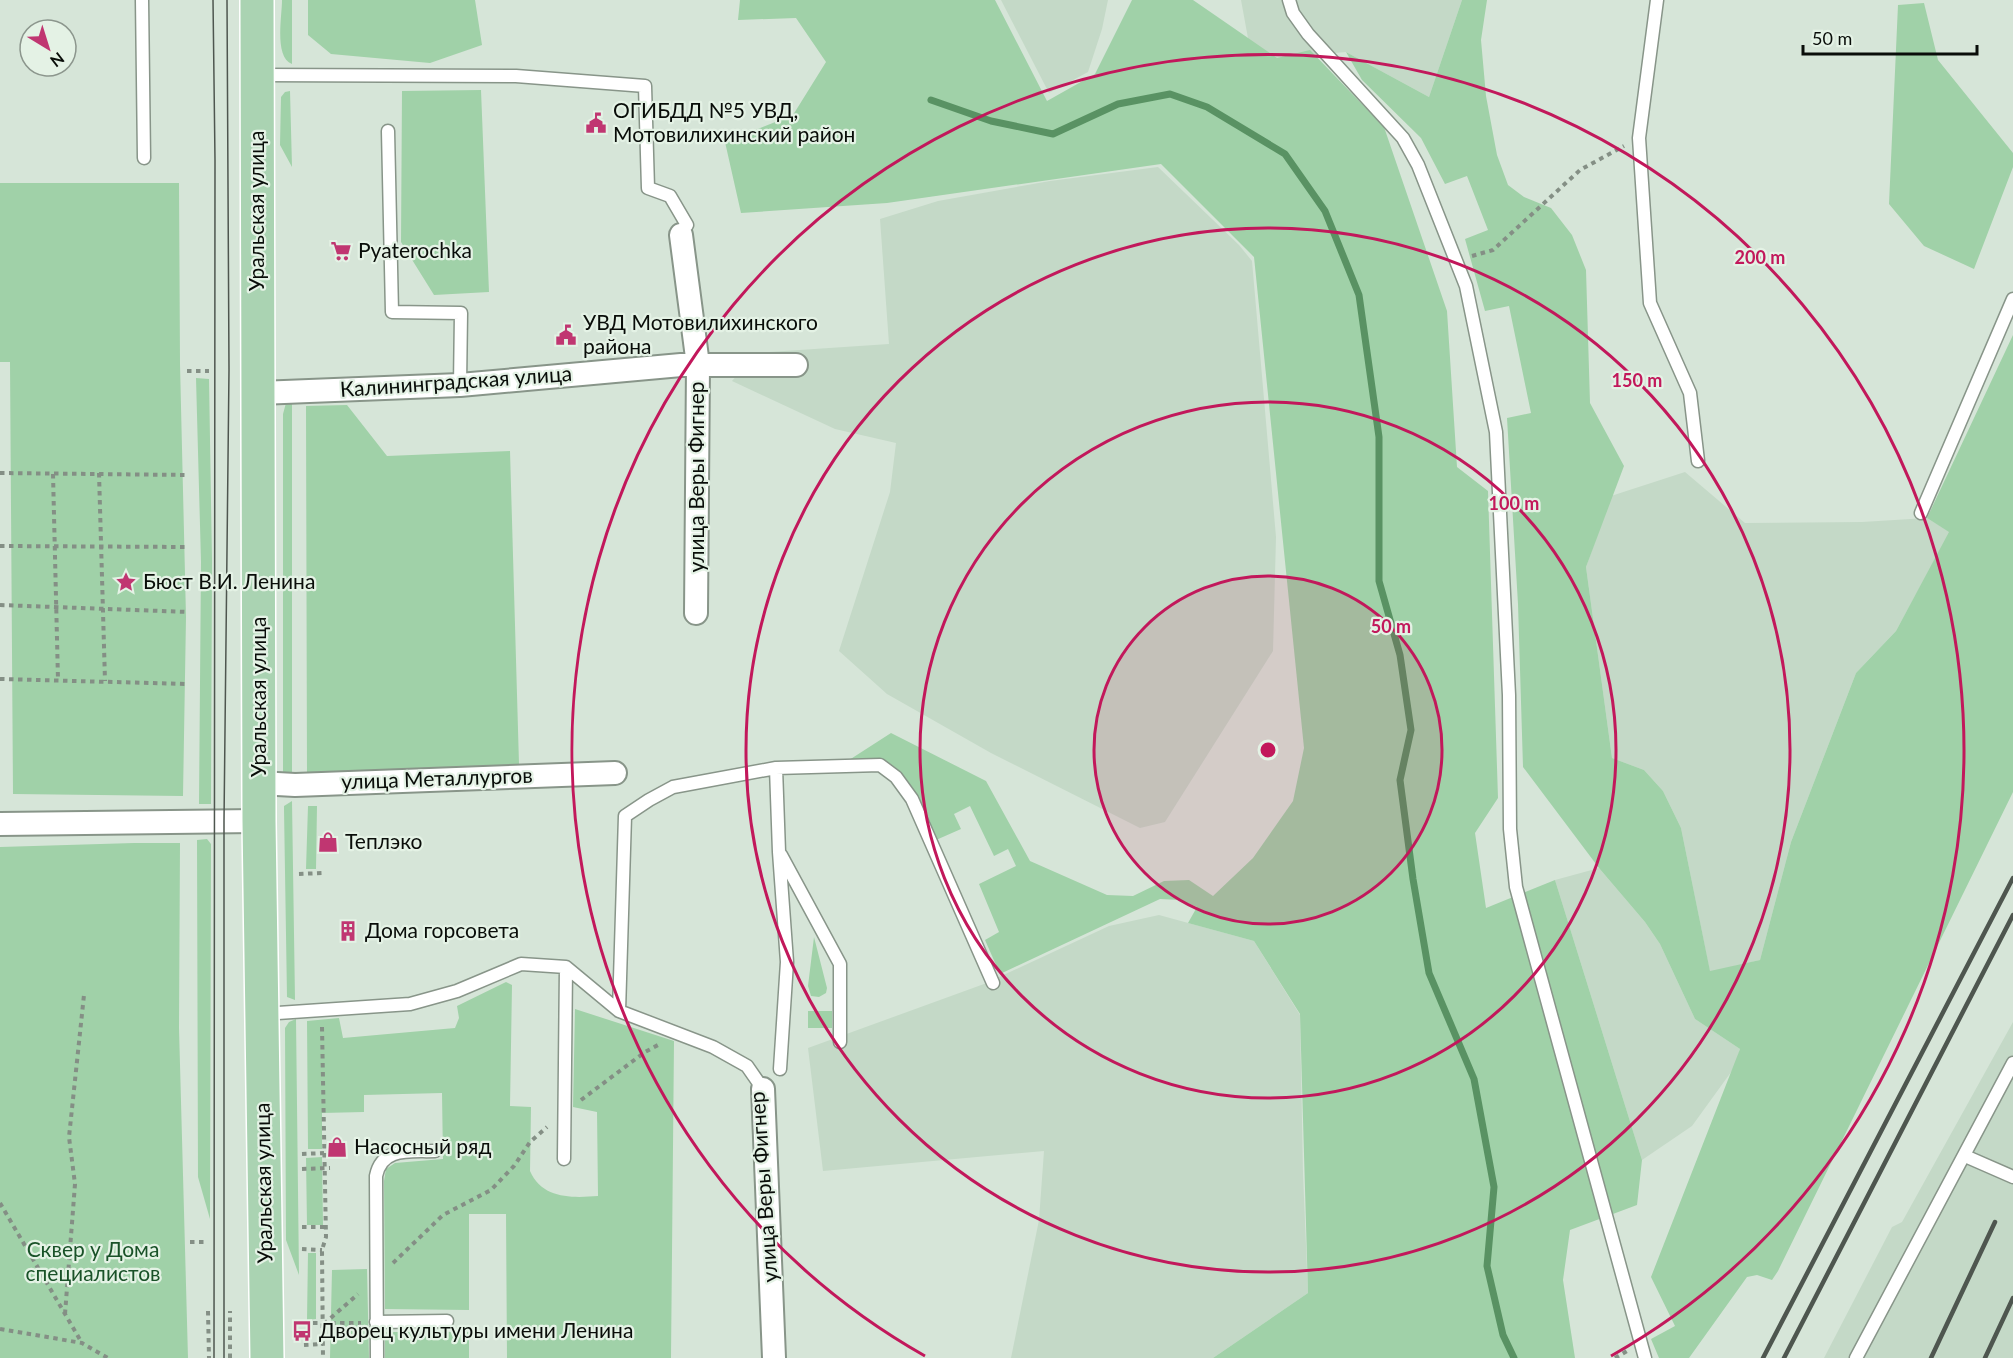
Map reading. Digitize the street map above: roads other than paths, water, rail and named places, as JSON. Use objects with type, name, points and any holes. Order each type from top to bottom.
[{"type":"main road","name":"Уральская улица","points":[[257,0],[259,821],[267,1358]]},
{"type":"street","name":"улица Веры Фигнер","points":[[684,230],[698,365],[696,613]]},
{"type":"street","name":"Калининградская улица","points":[[259,393],[460,385],[698,365],[796,365]]},
{"type":"street","name":"улица Металлургов","points":[[259,783],[295,785],[615,773]]},
{"type":"street","points":[[0,824],[259,821]]},
{"type":"street","name":"улица Веры Фигнер","points":[[763,1089],[774,1358]]},
{"type":"lane","points":[[142,0],[144,158]]},
{"type":"lane","points":[[1289,0],[1293,13],[1308,34],[1403,138],[1418,165],[1457,261],[1468,296],[1496,432],[1509,695],[1510,829],[1516,887],[1645,1358]]},
{"type":"lane","points":[[1657,0],[1639,138],[1650,303],[1690,393],[1698,461]]},
{"type":"lane","points":[[257,75],[516,76],[645,86],[648,188],[670,196],[684,230]]},
{"type":"lane","points":[[388,131],[392,312],[460,313],[460,385]]},
{"type":"lane","points":[[1922,513],[2013,299]]},
{"type":"lane","points":[[619,1011],[625,816],[673,787],[776,768],[880,765],[896,777],[912,799],[993,983]]},
{"type":"lane","points":[[776,768],[779,852],[788,962],[780,1070]]},
{"type":"lane","points":[[779,852],[840,964],[840,1042]]},
{"type":"lane","points":[[262,1014],[410,1004],[457,991],[521,964],[566,967],[564,1159]]},
{"type":"lane","name":"улица Веры Фигнер","points":[[566,967],[619,1011],[713,1047],[747,1066],[763,1089]]},
{"type":"lane","points":[[1856,1358],[2013,1064]]},
{"type":"lane","points":[[376,1358],[376,1176],[378,1165],[386,1156],[398,1153],[435,1151]]},
{"type":"lane","points":[[1965,1156],[2013,1177]]},
{"type":"lane","points":[[376,1322],[447,1321]]},
{"type":"waterway","points":[[931,100],[991,121],[1053,134],[1118,104],[1170,94],[1207,107],[1285,154],[1325,211],[1359,295],[1379,437],[1379,581],[1400,655],[1411,730],[1400,780],[1413,879],[1429,973],[1474,1079],[1494,1187],[1487,1266],[1503,1335],[1514,1358]]},
{"type":"tram line","points":[[213,0],[215,160],[214,1358]]},
{"type":"tram line","points":[[224,1358],[224,821],[229,370],[227,0]]},
{"type":"railway","points":[[1763,1358],[2013,878]]},
{"type":"railway","points":[[1784,1358],[2013,915]]},
{"type":"railway","points":[[1931,1358],[1995,1222]]},
{"type":"railway","points":[[1985,1358],[2013,1298]]},
{"type":"place","name":"ОГИБДД №5 УВД, Мотовилихинский район","points":[[596,123]]},
{"type":"place","name":"Pyaterochka","points":[[341,251]]},
{"type":"place","name":"УВД Мотовилихинского района","points":[[566,335]]},
{"type":"place","name":"Бюст В.И. Ленина","points":[[126,582]]},
{"type":"place","name":"Теплэко","points":[[328,842]]},
{"type":"place","name":"Дома горсовета","points":[[348,931]]},
{"type":"place","name":"Насосный ряд","points":[[337,1147]]},
{"type":"place","name":"Дворец культуры имени Ленина","points":[[302,1331]]},
{"type":"park label","name":"Сквер у Дома специалистов","points":[[93,1262]]}]
